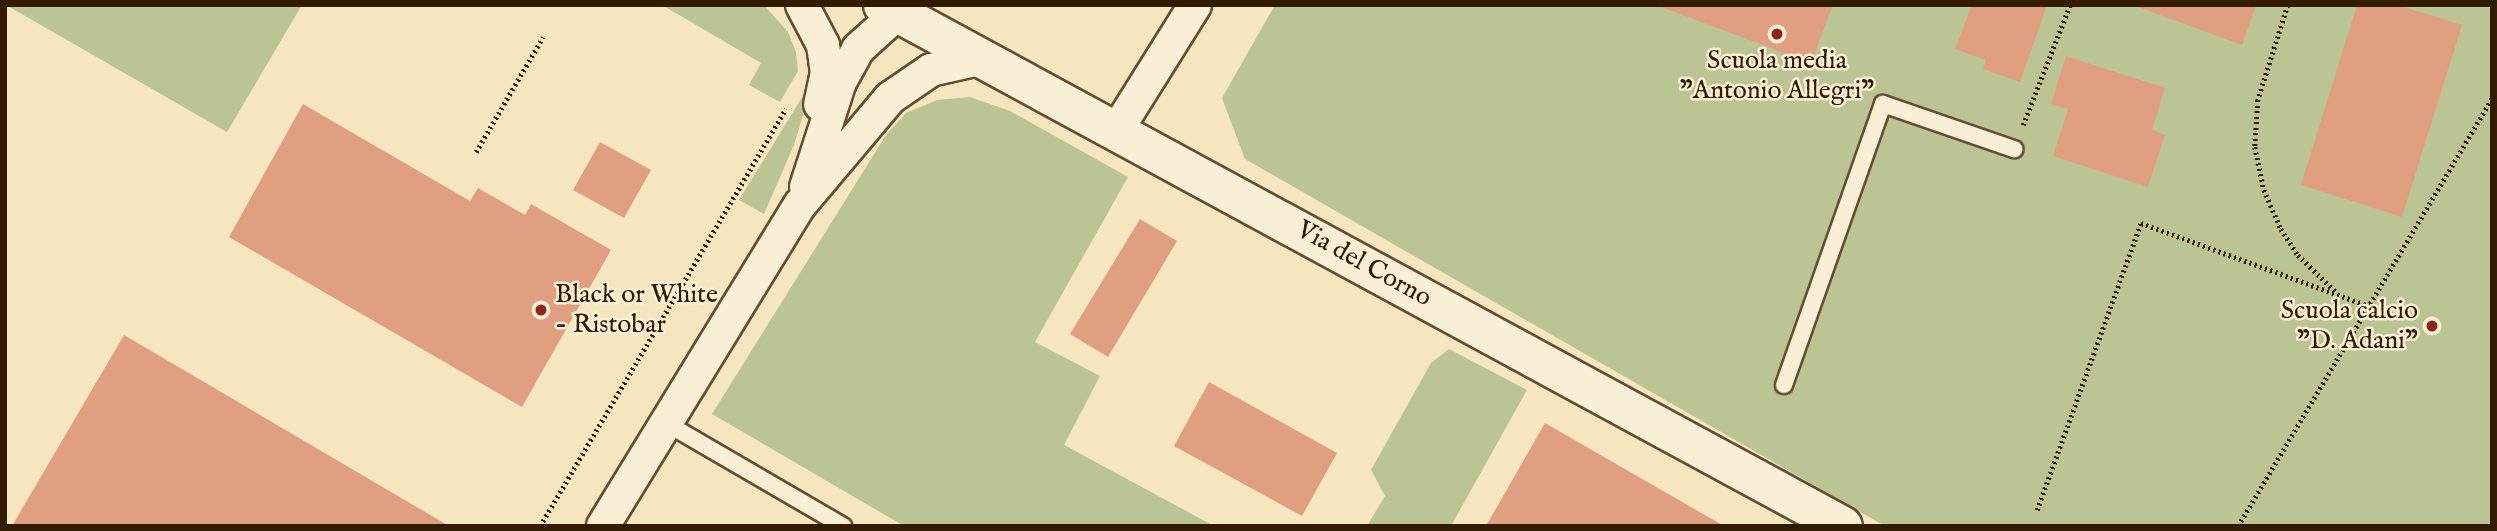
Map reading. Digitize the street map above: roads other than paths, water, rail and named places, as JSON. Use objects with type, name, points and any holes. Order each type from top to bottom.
[{"type":"street","points":[[800,205],[827,72],[822,46],[802,5]]},
{"type":"street","points":[[1117,130],[1195,5]]},
{"type":"street","points":[[800,205],[840,82],[858,49],[891,9]]},
{"type":"street","name":"Via del Corno","points":[[891,9],[1843,526]]},
{"type":"street","points":[[603,526],[800,205],[890,98],[931,70],[980,59]]},
{"type":"lane","points":[[1784,385],[1884,104],[2014,149]]},
{"type":"lane","points":[[666,423],[843,526]]},
{"type":"place","name":"Scuola media \"Antonio Allegri\"","points":[[1777,34]]},
{"type":"place","name":"Black or White - Ristobar","points":[[541,310]]},
{"type":"place","name":"Scuola calcio \"D. Adani\"","points":[[2432,326]]}]
